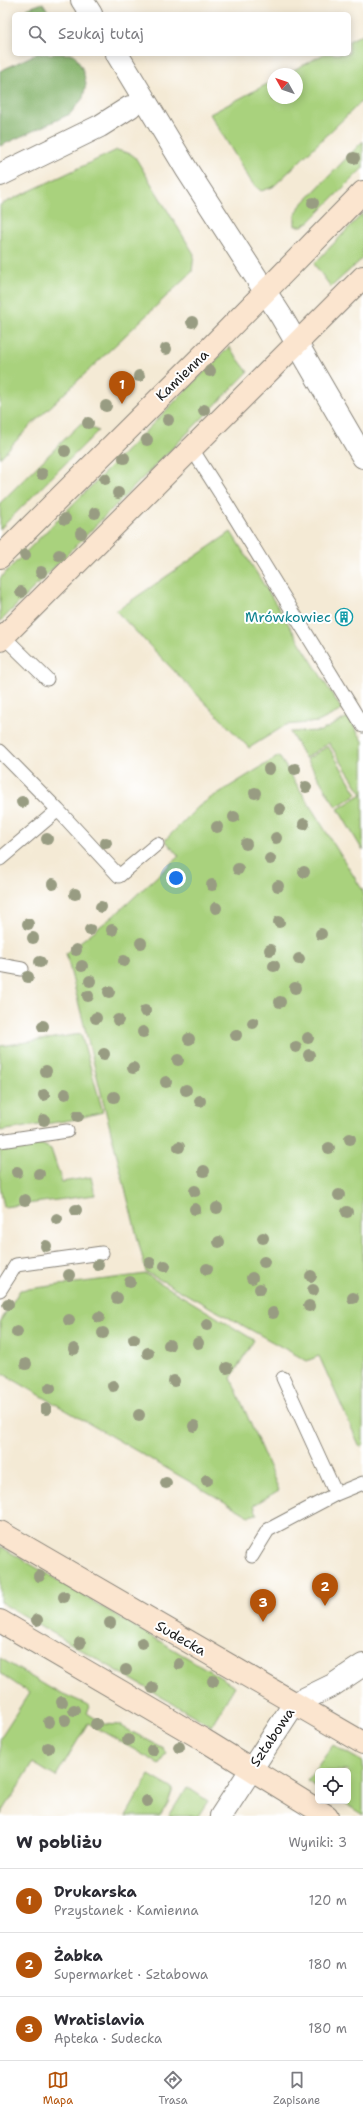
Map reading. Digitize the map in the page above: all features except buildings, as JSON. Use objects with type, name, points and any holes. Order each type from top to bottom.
[{"type":"street","points":[[82,0],[90,12]]},
{"type":"street","points":[[118,56],[186,170],[266,292],[363,457]]},
{"type":"street","points":[[0,175],[100,126],[130,107]]},
{"type":"street","name":"Kamienna","points":[[0,556],[266,292],[363,192]]},
{"type":"street","points":[[2,639],[363,277]]},
{"type":"street","name":"Sudecka","points":[[0,1532],[363,1743]]},
{"type":"street","points":[[0,1621],[204,1740],[250,1770],[327,1816]]},
{"type":"street","name":"Sztabowa","points":[[221,1816],[294,1704],[333,1685],[363,1665]]},
{"type":"lane","points":[[192,449],[363,726]]},
{"type":"lane","points":[[2,639],[47,679]]},
{"type":"lane","points":[[0,751],[58,810],[119,876],[157,844]]},
{"type":"lane","points":[[0,859],[58,810]]},
{"type":"lane","points":[[0,965],[22,969]]},
{"type":"lane","points":[[0,1142],[67,1131]]},
{"type":"lane","points":[[0,1290],[16,1265],[102,1252]]},
{"type":"lane","points":[[282,1378],[336,1494]]},
{"type":"lane","points":[[252,1556],[268,1530],[336,1494],[363,1482]]},
{"type":"green space","points":[[43,3],[49,12],[27,12],[26,9]]},
{"type":"green space","points":[[363,34],[363,100],[273,187],[261,191],[252,183],[210,114],[267,84],[267,104],[303,104],[303,68],[297,68],[320,56],[351,56],[351,40]]},
{"type":"green space","points":[[32,56],[75,56],[83,70],[86,84],[83,98],[70,114],[0,146],[0,71]]},
{"type":"green space","points":[[363,141],[363,168],[310,221],[302,226],[295,226],[295,216],[300,206]]},
{"type":"green space","points":[[117,150],[131,154],[135,157],[194,254],[192,272],[28,428],[0,458],[0,205]]},
{"type":"green space","points":[[363,213],[363,258],[331,287],[314,264]]},
{"type":"green space","points":[[229,347],[248,372],[0,622],[0,578]]},
{"type":"green space","points":[[81,423],[98,431],[0,529],[0,503]]},
{"type":"green space","points":[[231,532],[342,710],[318,722],[286,725],[249,748],[116,611]]},
{"type":"green space","points":[[348,717],[363,741],[363,851],[338,809],[362,794],[329,743],[305,758],[290,732],[321,731]]},
{"type":"green space","points":[[328,746],[357,794],[336,807],[307,759]]},
{"type":"green space","points":[[279,756],[363,891],[363,1445],[360,1447],[319,1356],[307,1361],[146,1272],[66,953],[117,913],[179,856],[165,840],[198,807]]},
{"type":"green space","points":[[81,1034],[103,1112],[71,1120],[0,1131],[0,1046]]},
{"type":"green space","points":[[41,1144],[51,1149],[62,1182],[91,1177],[95,1195],[4,1207],[0,1186],[0,1149]]},
{"type":"green space","points":[[146,1274],[254,1340],[231,1378],[279,1490],[254,1505],[257,1514],[249,1516],[0,1372],[0,1322],[20,1290]]},
{"type":"green space","points":[[0,1546],[235,1686],[211,1726],[0,1602]]},
{"type":"green space","points":[[0,1658],[50,1688],[86,1704],[90,1707],[87,1713],[104,1724],[119,1725],[163,1748],[166,1754],[159,1764],[88,1723],[56,1777],[33,1763],[0,1816],[0,1738],[29,1693],[0,1673]]},
{"type":"green space","points":[[333,1745],[363,1762],[363,1815],[346,1804],[351,1804],[351,1768],[316,1768]]},
{"type":"green space","points":[[315,1770],[315,1786],[307,1781]]},
{"type":"green space","points":[[149,1775],[173,1789],[168,1803],[160,1816],[126,1816]]},
{"type":"green space","points":[[187,1787],[208,1801],[198,1816],[169,1816]]},
{"type":"place","name":"Drukarska","points":[[122,404]]},
{"type":"place","name":"Mrówkowiec","points":[[344,617]]},
{"type":"place","name":"Żabka","points":[[325,1606]]},
{"type":"place","name":"Wratislavia","points":[[263,1622]]}]
